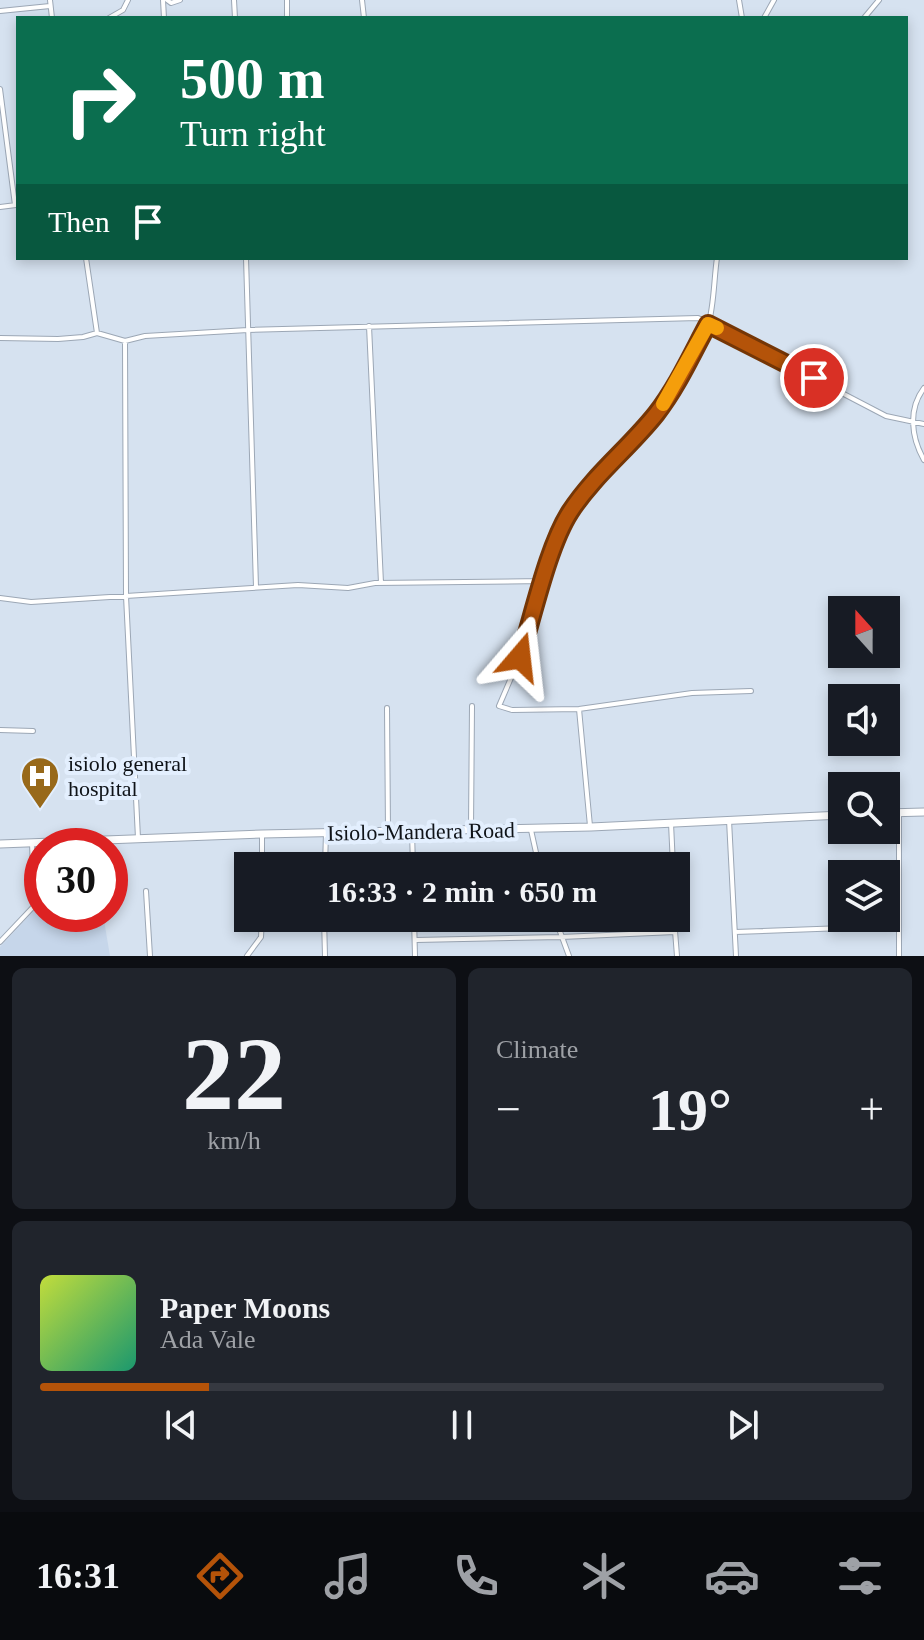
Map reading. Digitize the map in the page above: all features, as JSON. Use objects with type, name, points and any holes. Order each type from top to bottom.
[{"type":"highway","points":[[900,813],[924,812]]},
{"type":"highway","name":"Isiolo-Mandera Road","points":[[128,838],[531,829],[828,816]]},
{"type":"highway","name":"Isiolo-Mandera Road","points":[[0,844],[24,842]]},
{"type":"street","points":[[112,16],[123,10],[128,0]]},
{"type":"street","points":[[165,0],[171,3],[180,0]]},
{"type":"street","points":[[866,16],[879,0]]},
{"type":"street","points":[[0,11],[50,3]]},
{"type":"street","points":[[0,89],[16,198]]},
{"type":"street","points":[[86,260],[97,333]]},
{"type":"street","points":[[246,260],[256,587]]},
{"type":"street","points":[[717,260],[708,324],[685,369],[656,414],[590,485],[560,531],[520,657],[499,706],[512,710],[579,709],[692,693],[751,691]]},
{"type":"street","points":[[0,338],[58,339],[97,333],[125,341],[145,336],[248,330],[698,318],[886,416],[924,424]]},
{"type":"street","points":[[369,326],[381,583]]},
{"type":"street","points":[[125,341],[126,596],[138,838]]},
{"type":"street","points":[[924,388],[913,406],[917,443],[924,460]]},
{"type":"street","points":[[0,598],[31,602],[314,584],[348,588],[381,583],[544,581]]},
{"type":"street","points":[[471,830],[472,706]]},
{"type":"street","points":[[387,708],[388,832]]},
{"type":"street","points":[[579,709],[591,827]]},
{"type":"street","points":[[0,739],[0,730],[33,731]]},
{"type":"street","points":[[729,820],[736,956]]},
{"type":"street","points":[[671,823],[672,852]]},
{"type":"street","points":[[531,829],[536,852]]},
{"type":"street","points":[[412,832],[413,852]]},
{"type":"street","points":[[325,852],[326,833]]},
{"type":"street","points":[[262,834],[262,852]]},
{"type":"street","points":[[146,891],[150,956]]},
{"type":"street","points":[[0,942],[24,917]]},
{"type":"street","points":[[735,932],[828,929]]},
{"type":"street","points":[[247,956],[261,932]]},
{"type":"street","points":[[324,932],[325,956]]},
{"type":"street","points":[[415,932],[415,956]]},
{"type":"street","points":[[559,932],[569,956]]},
{"type":"street","points":[[416,940],[675,932],[677,956]]},
{"type":"street","points":[[899,932],[899,956]]},
{"type":"shaded area","points":[[24,921],[24,932],[106,932],[110,956],[0,956],[0,947]]},
{"type":"slow traffic","points":[[663,404],[708,324],[717,328]]},
{"type":"place","name":"isiolo general hospital","points":[[40,810]]},
{"type":"route","points":[[520,657],[560,531],[569,514],[590,485],[665,402],[708,324],[814,378]]}]
